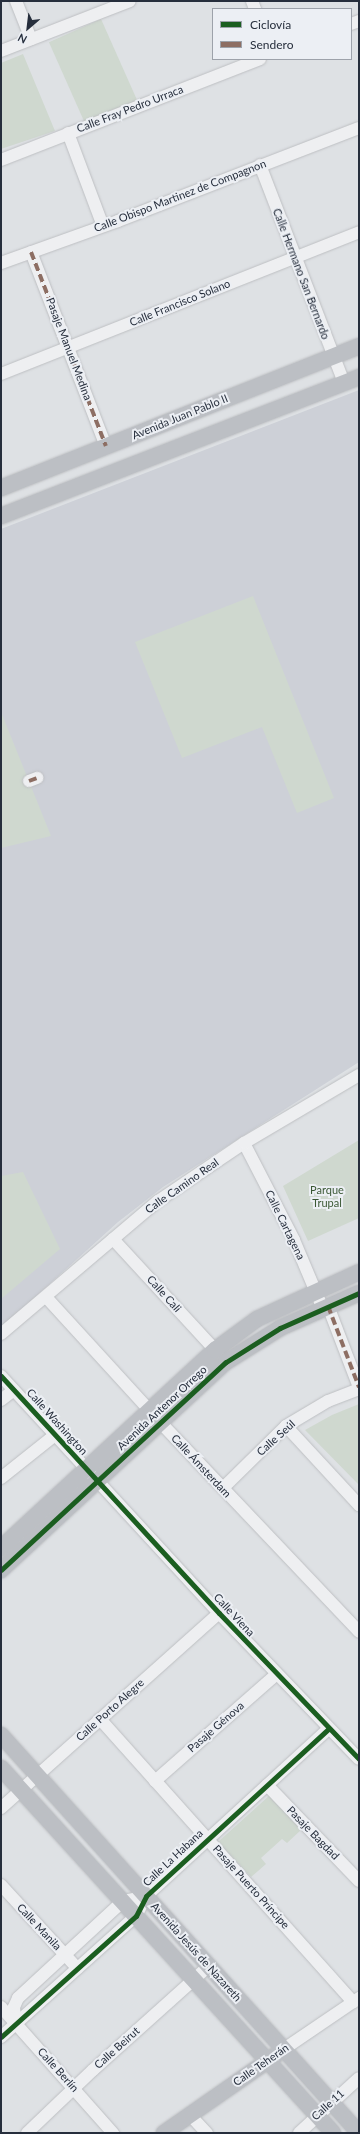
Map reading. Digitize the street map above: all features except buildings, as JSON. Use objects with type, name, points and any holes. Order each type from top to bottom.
[{"type":"main road","name":"Avenida Juan Pablo II","points":[[1,488],[359,346]]},
{"type":"main road","points":[[1,516],[359,377]]},
{"type":"main road","points":[[106,446],[117,471]]},
{"type":"main road","name":"Avenida Antenor Orrego","points":[[1,1548],[149,1409],[215,1350],[257,1319],[315,1290],[359,1272]]},
{"type":"main road","name":"Avenida Antenor Orrego","points":[[1,1570],[98,1482],[226,1362],[280,1328],[359,1293]]},
{"type":"main road","points":[[25,1526],[36,1539]]},
{"type":"main road","name":"Avenida Jesús de Nazareth","points":[[1,1735],[359,2133]]},
{"type":"main road","name":"Avenida Jesús de Nazareth","points":[[1,1768],[333,2133]]},
{"type":"main road","name":"Calle Teherán","points":[[164,2133],[284,2049]]},
{"type":"street","points":[[16,1],[31,39]]},
{"type":"street","points":[[1,51],[130,1]]},
{"type":"street","name":"Calle Fray Pedro Urraca","points":[[1,160],[257,60]]},
{"type":"street","name":"Calle Obispo Martinez de Compagnon","points":[[1,263],[103,226],[359,128]]},
{"type":"street","points":[[68,133],[103,226]]},
{"type":"street","name":"Calle Hermano San Bernardo","points":[[260,165],[344,383]]},
{"type":"street","name":"Calle Francisco Solano","points":[[1,374],[359,232]]},
{"type":"street","name":"Pasaje Manuel Medina","points":[[31,252],[106,446]]},
{"type":"street","name":"Calle Camino Real","points":[[1,1334],[158,1200],[244,1143],[359,1075]]},
{"type":"street","name":"Calle Cartagena","points":[[244,1143],[294,1240],[315,1290],[326,1308],[359,1388]]},
{"type":"street","name":"Calle Cali","points":[[113,1239],[215,1350]]},
{"type":"street","name":"Calle Ámsterdam","points":[[46,1297],[161,1423],[359,1632]]},
{"type":"street","name":"Calle Washington","points":[[1,1376],[98,1482]]},
{"type":"street","name":"Calle Seúl","points":[[223,1488],[286,1426],[328,1401],[359,1388]]},
{"type":"street","points":[[1,1400],[14,1390]]},
{"type":"street","points":[[286,1426],[359,1505]]},
{"type":"street","points":[[1,1478],[55,1435]]},
{"type":"street","name":"Calle Viena","points":[[98,1482],[328,1729],[359,1759]]},
{"type":"street","name":"Calle Porto Alegre","points":[[1,1808],[219,1613]]},
{"type":"street","name":"Pasaje Génova","points":[[155,1780],[277,1674]]},
{"type":"street","name":"Pasaje Puerto Príncipe","points":[[100,1719],[356,2000]]},
{"type":"street","name":"Calle La Habana","points":[[1,2038],[136,1916],[146,1896],[328,1729]]},
{"type":"street","name":"Pasaje Bagdad","points":[[267,1785],[359,1881]]},
{"type":"street","name":"Calle Manila","points":[[1,1885],[77,1968]]},
{"type":"street","name":"Calle La Habana","points":[[123,1901],[146,1896]]},
{"type":"street","points":[[16,2024],[14,2007],[18,1998],[123,1901]]},
{"type":"street","name":"Calle Beirut","points":[[27,2133],[75,2089],[93,2070],[209,1966]]},
{"type":"street","name":"Calle Teherán","points":[[284,2049],[356,2000]]},
{"type":"street","name":"Calle Berlín","points":[[1,2007],[113,2133]]},
{"type":"street","name":"Calle 11","points":[[299,2133],[331,2102],[359,2078]]},
{"type":"street","points":[[190,2115],[207,2133]]},
{"type":"shaded area","points":[[359,390],[359,1062],[163,1187],[118,1222],[1,1328],[1,529]]},
{"type":"green space","points":[[101,19],[138,101],[86,124],[49,42]]},
{"type":"green space","points":[[23,54],[55,131],[1,149],[1,63]]},
{"type":"green space","points":[[253,596],[334,798],[297,813],[262,727],[182,758],[135,642]]},
{"type":"green space","points":[[1,712],[51,836],[1,848]]},
{"type":"green space","name":"Parque Trupal","points":[[359,1140],[359,1218],[308,1241],[283,1186]]},
{"type":"green space","points":[[23,1172],[60,1249],[1,1299],[1,1176]]},
{"type":"green space","points":[[359,1404],[359,1485],[305,1430],[332,1415]]},
{"type":"green space","points":[[270,1795],[301,1830],[287,1843],[282,1839],[261,1858],[266,1864],[251,1877],[218,1842]]},
{"type":"marked path","points":[[31,252],[106,446]]},
{"type":"marked path","points":[[29,781],[37,778]]},
{"type":"marked path","points":[[328,1306],[359,1387]]},
{"type":"cycle path","points":[[1,1570],[226,1362],[280,1328],[359,1293]]},
{"type":"cycle path","points":[[1,1376],[219,1613],[359,1759]]},
{"type":"cycle path","points":[[1,2037],[136,1916],[146,1896],[328,1729]]}]
